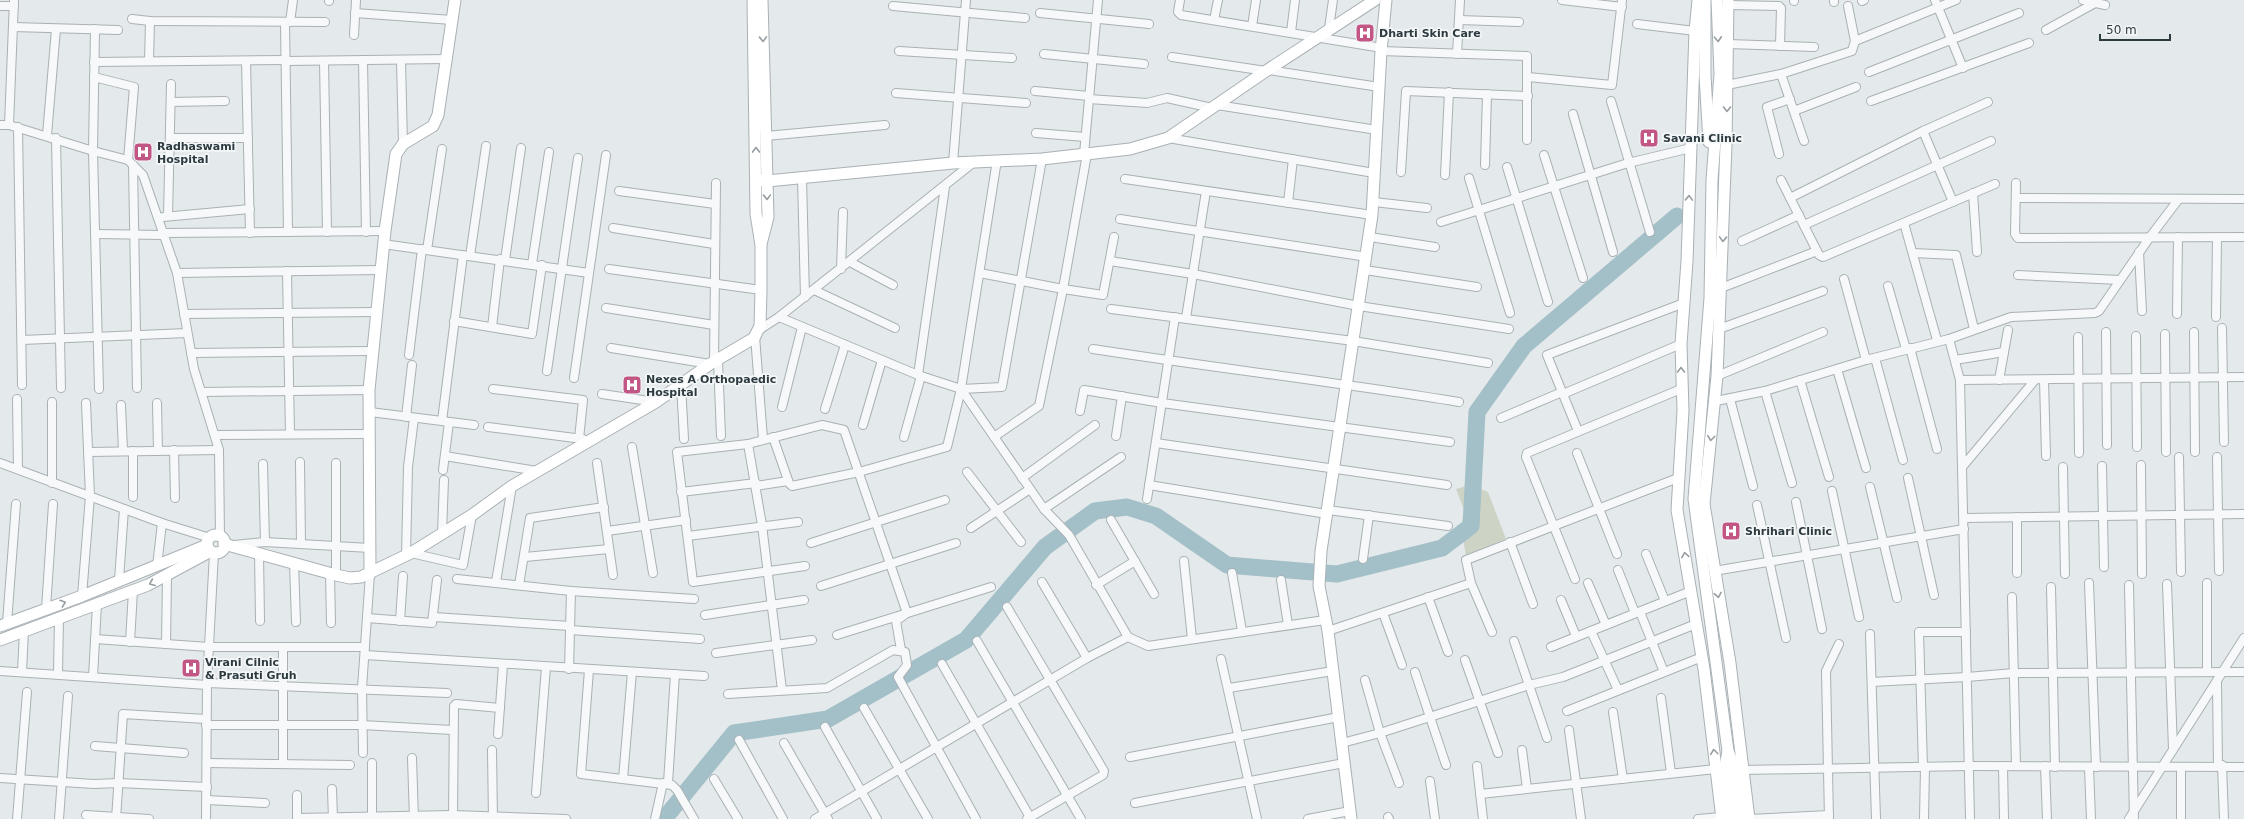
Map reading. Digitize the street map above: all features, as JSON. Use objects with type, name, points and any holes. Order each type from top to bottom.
[{"type":"street","points":[[288,232],[286,61],[288,22],[294,0]]},
{"type":"street","points":[[354,35],[356,0]]},
{"type":"street","points":[[363,753],[362,688],[370,574],[369,390],[383,244],[396,154],[403,144],[433,126],[438,115],[455,0]]},
{"type":"street","points":[[754,0],[761,181],[767,227],[761,245],[761,290],[757,333],[763,439]]},
{"type":"street","points":[[761,181],[766,136],[762,0]]},
{"type":"street","points":[[953,163],[966,0]]},
{"type":"street","points":[[994,437],[1039,406],[1063,289],[1085,154],[1085,137],[1098,0]]},
{"type":"street","points":[[1180,0],[1179,14],[1317,36],[1381,50],[1527,56],[1527,140]]},
{"type":"street","points":[[1214,20],[1218,0]]},
{"type":"street","points":[[1252,26],[1256,0]]},
{"type":"street","points":[[1291,32],[1295,0]]},
{"type":"street","points":[[1329,28],[1333,0]]},
{"type":"street","points":[[761,181],[953,163],[1042,159],[1130,149],[1168,138],[1317,36],[1375,0]]},
{"type":"street","points":[[1308,819],[1350,815],[1327,626],[1319,586],[1321,551],[1370,237],[1374,202],[1374,173],[1381,50],[1386,0]]},
{"type":"street","points":[[1458,54],[1460,0]]},
{"type":"street","points":[[1528,77],[1612,85],[1622,4],[1562,0]]},
{"type":"street","points":[[1698,0],[1695,32],[1691,148],[1681,344],[1681,389],[1683,411],[1677,510],[1702,657],[1716,769],[1725,818]]},
{"type":"street","points":[[1705,0],[1705,76],[1712,180]]},
{"type":"street","points":[[1717,0],[1720,74],[1712,180],[1710,298],[1700,412],[1694,508],[1728,751],[1734,766],[1741,819]]},
{"type":"street","points":[[1855,41],[1936,4],[1956,0]]},
{"type":"street","points":[[2083,0],[2105,5]]},
{"type":"street","points":[[0,6],[14,3],[10,125]]},
{"type":"street","points":[[1780,46],[1781,8],[1779,6],[1728,3],[1718,376],[1704,504],[1730,663],[1749,819],[1829,817],[1826,671],[1839,644]]},
{"type":"street","points":[[2046,30],[2095,3]]},
{"type":"street","points":[[1936,4],[1963,68]]},
{"type":"street","points":[[893,6],[965,14],[1025,18]]},
{"type":"street","points":[[1727,85],[1781,74],[1852,51],[1855,41],[1848,6]]},
{"type":"street","points":[[1040,13],[1149,24]]},
{"type":"street","points":[[1869,72],[1950,38],[2019,13]]},
{"type":"street","points":[[355,14],[452,20]]},
{"type":"street","points":[[132,19],[150,21],[325,22]]},
{"type":"street","points":[[1459,20],[1520,22]]},
{"type":"street","points":[[149,61],[150,21]]},
{"type":"street","points":[[1638,24],[1695,32]]},
{"type":"street","points":[[14,27],[56,30],[118,30]]},
{"type":"street","points":[[95,29],[93,151],[99,389]]},
{"type":"street","points":[[47,135],[56,30]]},
{"type":"street","points":[[1871,101],[2029,43]]},
{"type":"street","points":[[1728,44],[1814,48]]},
{"type":"street","points":[[899,51],[1012,58]]},
{"type":"street","points":[[1044,54],[1144,64]]},
{"type":"street","points":[[1172,57],[1379,87]]},
{"type":"street","points":[[94,62],[446,59]]},
{"type":"street","points":[[363,60],[366,232]]},
{"type":"street","points":[[401,60],[403,144]]},
{"type":"street","points":[[246,61],[250,233]]},
{"type":"street","points":[[324,61],[327,232]]},
{"type":"street","points":[[1781,74],[1804,140]]},
{"type":"street","points":[[94,77],[134,86],[130,162],[134,235],[137,388]]},
{"type":"street","points":[[168,216],[171,138],[171,84]]},
{"type":"street","points":[[1794,111],[1856,87]]},
{"type":"street","points":[[1035,91],[1089,98],[1147,103],[1167,98],[1377,130]]},
{"type":"street","points":[[1401,172],[1405,92],[1449,92],[1528,96]]},
{"type":"street","points":[[1445,174],[1449,92]]},
{"type":"street","points":[[896,93],[1026,103]]},
{"type":"street","points":[[1485,165],[1487,94]]},
{"type":"street","points":[[1780,154],[1767,107],[1790,99]]},
{"type":"street","points":[[171,102],[225,101]]},
{"type":"street","points":[[1611,101],[1628,163],[1650,232]]},
{"type":"street","points":[[1790,198],[1923,131],[1988,102]]},
{"type":"street","points":[[1573,114],[1613,252]]},
{"type":"street","points":[[0,125],[10,125],[47,135],[130,162],[143,175],[177,273],[194,369],[219,450],[217,545],[207,684],[206,722],[208,763],[206,819]]},
{"type":"street","points":[[766,136],[885,125]]},
{"type":"street","points":[[18,127],[22,385]]},
{"type":"street","points":[[1923,131],[1953,202]]},
{"type":"street","points":[[1036,133],[1085,137]]},
{"type":"street","points":[[56,138],[61,388]]},
{"type":"street","points":[[171,138],[248,138]]},
{"type":"street","points":[[1168,138],[1374,173]]},
{"type":"street","points":[[1804,225],[1991,141]]},
{"type":"street","points":[[443,470],[454,321],[486,146]]},
{"type":"street","points":[[409,355],[442,148]]},
{"type":"street","points":[[492,327],[521,148]]},
{"type":"street","points":[[1441,222],[1628,163],[1691,148]]},
{"type":"street","points":[[532,264],[549,152]]},
{"type":"street","points":[[1544,154],[1583,278]]},
{"type":"street","points":[[574,378],[606,155]]},
{"type":"street","points":[[547,371],[578,158]]},
{"type":"street","points":[[779,317],[920,376],[960,389],[1002,387],[1042,159]]},
{"type":"street","points":[[1288,203],[1293,159]]},
{"type":"street","points":[[773,436],[788,481],[790,485],[794,486],[859,472],[947,447],[960,389],[980,273],[997,160]]},
{"type":"street","points":[[0,464],[18,469],[217,545],[259,553],[350,578],[370,574],[408,554],[472,515],[512,486],[584,439],[656,402],[779,317],[945,187],[974,162]]},
{"type":"street","points":[[1507,167],[1548,302]]},
{"type":"street","points":[[802,178],[805,297]]},
{"type":"street","points":[[1469,178],[1510,313]]},
{"type":"street","points":[[1125,179],[1372,215]]},
{"type":"street","points":[[1781,180],[1817,251],[1821,256],[1825,256],[1995,184]]},
{"type":"street","points":[[716,183],[714,244],[714,362],[721,436]]},
{"type":"street","points":[[2016,183],[2015,234],[2018,238],[2244,237]]},
{"type":"street","points":[[904,437],[920,376],[945,187]]},
{"type":"street","points":[[619,191],[715,204]]},
{"type":"street","points":[[1186,318],[1206,191]]},
{"type":"street","points":[[1973,193],[1977,252]]},
{"type":"street","points":[[2016,198],[2178,200],[2244,199]]},
{"type":"street","points":[[1716,401],[1765,391],[1908,348],[1937,340],[1949,339],[2011,317],[2095,313],[2099,311],[2119,280],[2178,200]]},
{"type":"street","points":[[1374,202],[1426,208]]},
{"type":"street","points":[[158,218],[250,208]]},
{"type":"street","points":[[841,269],[843,212]]},
{"type":"street","points":[[1742,241],[1799,215]]},
{"type":"street","points":[[1120,219],[1367,257]]},
{"type":"street","points":[[1904,223],[1937,340]]},
{"type":"street","points":[[613,228],[714,244]]},
{"type":"street","points":[[96,234],[134,235],[385,231]]},
{"type":"street","points":[[980,273],[1063,289],[1104,294],[1114,237]]},
{"type":"street","points":[[1370,237],[1435,247]]},
{"type":"street","points":[[2177,314],[2178,237]]},
{"type":"street","points":[[2216,316],[2217,237]]},
{"type":"street","points":[[383,244],[542,265],[589,273]]},
{"type":"street","points":[[1721,288],[1817,251]]},
{"type":"street","points":[[2139,252],[2142,311]]},
{"type":"street","points":[[1913,253],[1956,255],[1974,329]]},
{"type":"street","points":[[1110,261],[1193,274],[1359,306],[1509,329]]},
{"type":"street","points":[[850,262],[893,285]]},
{"type":"street","points":[[454,321],[532,334],[542,265]]},
{"type":"street","points":[[609,268],[761,290]]},
{"type":"street","points":[[177,273],[380,270]]},
{"type":"street","points":[[1365,270],[1477,287]]},
{"type":"street","points":[[287,272],[290,434]]},
{"type":"street","points":[[2018,275],[2119,280]]},
{"type":"street","points":[[1844,279],[1866,360]]},
{"type":"street","points":[[1888,286],[1908,348],[1937,449]]},
{"type":"street","points":[[814,290],[895,328]]},
{"type":"street","points":[[1719,329],[1823,291]]},
{"type":"street","points":[[1578,431],[1547,358],[1548,355],[1684,303]]},
{"type":"street","points":[[606,308],[714,325]]},
{"type":"street","points":[[1111,309],[1353,341],[1488,362]]},
{"type":"street","points":[[184,314],[376,312]]},
{"type":"street","points":[[1147,500],[1175,317]]},
{"type":"street","points":[[782,406],[802,327]]},
{"type":"street","points":[[2222,328],[2224,442]]},
{"type":"street","points":[[1999,380],[2008,330]]},
{"type":"street","points":[[1718,376],[1823,332]]},
{"type":"street","points":[[2106,332],[2107,446]]},
{"type":"street","points":[[2194,332],[2193,378],[2195,452]]},
{"type":"street","points":[[22,340],[187,333]]},
{"type":"street","points":[[2165,334],[2166,452]]},
{"type":"street","points":[[2136,336],[2135,379],[2137,447]]},
{"type":"street","points":[[2078,337],[2077,378],[2079,453]]},
{"type":"street","points":[[1949,339],[1960,380],[1970,819]]},
{"type":"street","points":[[1501,418],[1681,344]]},
{"type":"street","points":[[825,409],[845,345]]},
{"type":"street","points":[[611,348],[714,362]]},
{"type":"street","points":[[1093,349],[1168,361],[1346,384],[1459,402]]},
{"type":"street","points":[[191,353],[372,351]]},
{"type":"street","points":[[1955,360],[2004,352]]},
{"type":"street","points":[[1874,358],[1903,460]]},
{"type":"street","points":[[864,424],[882,360]]},
{"type":"street","points":[[408,554],[408,467],[412,366]]},
{"type":"street","points":[[1837,369],[1866,468]]},
{"type":"street","points":[[1960,380],[2244,377]]},
{"type":"street","points":[[1800,380],[1829,477]]},
{"type":"street","points":[[1963,466],[2035,380]]},
{"type":"street","points":[[2044,380],[2046,456]]},
{"type":"street","points":[[681,384],[684,439]]},
{"type":"street","points":[[493,389],[582,400],[584,439]]},
{"type":"street","points":[[960,389],[1044,509],[1057,521],[1068,535],[1096,585],[1128,637],[1148,646],[1288,625],[1327,626],[1383,612],[1471,583]]},
{"type":"street","points":[[1575,579],[1552,525],[1526,455],[1528,452],[1681,389]]},
{"type":"street","points":[[202,392],[369,390]]},
{"type":"street","points":[[1080,411],[1083,390],[1162,403],[1450,442]]},
{"type":"street","points":[[1765,391],[1792,483]]},
{"type":"street","points":[[602,394],[656,402]]},
{"type":"street","points":[[1116,436],[1122,396]]},
{"type":"street","points":[[17,399],[18,469]]},
{"type":"street","points":[[1730,399],[1753,486]]},
{"type":"street","points":[[52,402],[52,483]]},
{"type":"street","points":[[82,596],[90,496],[86,403]]},
{"type":"street","points":[[157,403],[158,451]]},
{"type":"street","points":[[121,405],[123,451]]},
{"type":"street","points":[[1683,411],[1714,413]]},
{"type":"street","points":[[370,412],[474,425]]},
{"type":"street","points":[[805,566],[694,582],[677,452],[748,444],[773,436],[822,425],[844,430],[906,613]]},
{"type":"street","points":[[1022,478],[1095,425]]},
{"type":"street","points":[[488,427],[584,439]]},
{"type":"street","points":[[215,435],[363,434]]},
{"type":"street","points":[[1156,443],[1447,485]]},
{"type":"street","points":[[748,444],[762,525],[778,644],[782,690]]},
{"type":"street","points":[[632,447],[653,573]]},
{"type":"street","points":[[174,450],[175,498]]},
{"type":"street","points":[[88,452],[219,450]]},
{"type":"street","points":[[133,451],[133,497]]},
{"type":"street","points":[[1577,453],[1616,554]]},
{"type":"street","points":[[445,456],[537,471]]},
{"type":"street","points":[[2179,457],[2181,572]]},
{"type":"street","points":[[2217,457],[2219,571]]},
{"type":"street","points":[[1044,509],[1120,458]]},
{"type":"street","points":[[300,462],[301,544]]},
{"type":"street","points":[[331,623],[336,546],[336,463]]},
{"type":"street","points":[[597,463],[613,575]]},
{"type":"street","points":[[263,464],[266,542]]},
{"type":"street","points":[[2141,465],[2142,574]]},
{"type":"street","points":[[2102,466],[2104,567]]},
{"type":"street","points":[[2063,467],[2065,574]]},
{"type":"street","points":[[967,472],[1021,542]]},
{"type":"street","points":[[1492,632],[1471,583],[1466,560],[1598,507],[1678,478]]},
{"type":"street","points":[[1908,478],[1934,595]]},
{"type":"street","points":[[442,533],[444,480]]},
{"type":"street","points":[[682,492],[788,481]]},
{"type":"street","points":[[1149,485],[1327,512],[1448,526]]},
{"type":"street","points":[[496,582],[512,486]]},
{"type":"street","points":[[1870,487],[1897,598]]},
{"type":"street","points":[[971,528],[1030,489]]},
{"type":"street","points":[[1832,491],[1858,617]]},
{"type":"street","points":[[811,543],[875,520],[945,500]]},
{"type":"street","points":[[1796,502],[1822,629]]},
{"type":"street","points":[[16,504],[3,624],[217,545],[266,542],[370,548]]},
{"type":"street","points":[[46,609],[53,504]]},
{"type":"street","points":[[1757,505],[1786,638]]},
{"type":"street","points":[[519,585],[525,557],[530,518],[604,507]]},
{"type":"street","points":[[119,580],[124,509]]},
{"type":"street","points":[[1964,518],[2244,514]]},
{"type":"street","points":[[408,554],[463,565],[472,515]]},
{"type":"street","points":[[1363,559],[1369,516]]},
{"type":"street","points":[[2017,517],[2017,573]]},
{"type":"street","points":[[607,531],[686,520]]},
{"type":"street","points":[[1111,520],[1154,594]]},
{"type":"street","points":[[688,536],[762,525],[798,522]]},
{"type":"street","points":[[157,566],[162,523]]},
{"type":"street","points":[[1714,572],[1921,535],[1964,529]]},
{"type":"street","points":[[1510,542],[1533,604]]},
{"type":"street","points":[[821,586],[956,543]]},
{"type":"street","points":[[0,640],[133,591],[167,576],[217,545]]},
{"type":"street","points":[[525,557],[609,549]]},
{"type":"street","points":[[259,553],[260,621]]},
{"type":"street","points":[[1646,554],[1665,601]]},
{"type":"street","points":[[1096,585],[1135,560]]},
{"type":"street","points":[[1184,561],[1192,639]]},
{"type":"street","points":[[294,563],[296,622]]},
{"type":"street","points":[[1618,570],[1664,672]]},
{"type":"street","points":[[1232,573],[1242,631]]},
{"type":"street","points":[[166,644],[167,576]]},
{"type":"street","points":[[400,621],[403,576]]},
{"type":"street","points":[[457,579],[571,591],[694,599]]},
{"type":"street","points":[[367,618],[432,623],[434,617],[437,580]]},
{"type":"street","points":[[1281,580],[1288,625]]},
{"type":"street","points":[[1042,582],[1087,658]]},
{"type":"street","points":[[1588,582],[1606,625]]},
{"type":"street","points":[[2089,583],[2094,673],[2091,819]]},
{"type":"street","points":[[2207,583],[2208,672]]},
{"type":"street","points":[[2167,584],[2173,749]]},
{"type":"street","points":[[2129,585],[2134,815]]},
{"type":"street","points":[[837,635],[991,587]]},
{"type":"street","points":[[2052,587],[2055,766]]},
{"type":"street","points":[[130,642],[133,591]]},
{"type":"street","points":[[568,669],[571,591]]},
{"type":"street","points":[[1551,647],[1691,591]]},
{"type":"street","points":[[1428,597],[1448,652]]},
{"type":"street","points":[[2012,597],[2016,766]]},
{"type":"street","points":[[705,615],[804,600]]},
{"type":"street","points":[[1561,600],[1576,636]]},
{"type":"street","points":[[93,676],[97,604]]},
{"type":"street","points":[[942,664],[1029,818],[1103,775],[1104,770],[1007,607]]},
{"type":"street","points":[[1383,612],[1402,665]]},
{"type":"street","points":[[906,613],[896,621],[907,665],[898,676],[976,819]]},
{"type":"street","points":[[434,617],[700,638]]},
{"type":"street","points":[[58,674],[60,618]]},
{"type":"street","points":[[1342,742],[1380,733],[1529,685],[1563,677],[1696,624]]},
{"type":"street","points":[[22,672],[24,631]]},
{"type":"street","points":[[1591,631],[1618,690]]},
{"type":"street","points":[[1924,819],[1924,767],[1919,632],[1966,632]]},
{"type":"street","points":[[1870,634],[1876,819]]},
{"type":"street","points":[[814,819],[826,816],[862,791],[899,769],[1014,703],[1087,658],[1128,637]]},
{"type":"street","points":[[2129,819],[2134,815],[2173,749],[2216,682],[2241,647],[2244,638]]},
{"type":"street","points":[[95,639],[209,647],[283,647],[365,651],[568,669],[704,676]]},
{"type":"street","points":[[716,653],[812,640]]},
{"type":"street","points":[[978,641],[1081,819]]},
{"type":"street","points":[[1514,641],[1547,738]]},
{"type":"street","points":[[283,647],[283,764]]},
{"type":"street","points":[[728,694],[826,688],[893,650],[903,651]]},
{"type":"street","points":[[1568,711],[1702,657]]},
{"type":"street","points":[[1221,659],[1229,688],[1257,819]]},
{"type":"street","points":[[1465,660],[1498,753]]},
{"type":"street","points":[[498,734],[503,664]]},
{"type":"street","points":[[536,793],[546,667]]},
{"type":"street","points":[[589,670],[581,774],[665,783],[678,790],[694,819]]},
{"type":"street","points":[[1229,688],[1333,671]]},
{"type":"street","points":[[0,672],[93,676],[207,684],[362,688],[447,694]]},
{"type":"street","points":[[623,779],[632,672]]},
{"type":"street","points":[[1415,672],[1446,765]]},
{"type":"street","points":[[1872,682],[2014,673],[2244,672]]},
{"type":"street","points":[[655,819],[665,783],[675,674]]},
{"type":"street","points":[[1365,680],[1380,733],[1399,783]]},
{"type":"street","points":[[2216,682],[2224,819]]},
{"type":"street","points":[[17,819],[27,692]]},
{"type":"street","points":[[59,819],[68,696]]},
{"type":"street","points":[[1661,698],[1671,773]]},
{"type":"street","points":[[453,817],[452,730],[455,704],[500,708]]},
{"type":"street","points":[[864,708],[928,819]]},
{"type":"street","points":[[1613,712],[1623,778]]},
{"type":"street","points":[[116,819],[123,714],[206,722],[283,725],[362,725],[452,730]]},
{"type":"street","points":[[1130,757],[1339,717]]},
{"type":"street","points":[[825,727],[877,819]]},
{"type":"street","points":[[1570,730],[1580,819]]},
{"type":"street","points":[[739,740],[783,819]]},
{"type":"street","points":[[784,743],[826,816]]},
{"type":"street","points":[[95,746],[184,752]]},
{"type":"street","points":[[492,750],[493,817]]},
{"type":"street","points":[[1522,750],[1527,789]]},
{"type":"street","points":[[1725,818],[1725,767],[1728,751]]},
{"type":"street","points":[[412,758],[414,817]]},
{"type":"street","points":[[208,763],[350,766]]},
{"type":"street","points":[[372,763],[372,818]]},
{"type":"street","points":[[1135,803],[1248,780],[1344,763]]},
{"type":"street","points":[[1744,770],[1968,766],[2181,767],[2220,765],[2244,767]]},
{"type":"street","points":[[1477,766],[1483,819]]},
{"type":"street","points":[[2003,766],[2004,819]]},
{"type":"street","points":[[2045,766],[2047,819]]},
{"type":"street","points":[[2181,767],[2181,819]]},
{"type":"street","points":[[1480,794],[1716,769]]},
{"type":"street","points":[[0,778],[94,784],[118,783],[207,787]]},
{"type":"street","points":[[714,779],[738,819]]},
{"type":"street","points":[[1430,781],[1435,819]]},
{"type":"street","points":[[332,789],[332,818]]},
{"type":"street","points":[[297,794],[297,819],[493,817],[566,819]]},
{"type":"street","points":[[207,800],[265,803]]},
{"type":"street","points":[[86,815],[116,819],[149,819]]},
{"type":"street","points":[[1698,819],[1725,818]]},
{"type":"shaded area","points":[[1470,485],[1488,492],[1506,539],[1466,556],[1461,528],[1464,510],[1456,489]]},
{"type":"waterway","points":[[664,819],[734,733],[828,719],[966,640],[1045,547],[1095,511],[1127,507],[1156,516],[1227,565],[1337,574],[1442,548],[1471,526],[1477,412],[1524,346],[1677,216]]},
{"type":"place","name":"Dharti Skin Care","points":[[1365,33]]},
{"type":"place","name":"Savani Clinic","points":[[1649,138]]},
{"type":"place","name":"Radhaswami Hospital","points":[[143,152]]},
{"type":"place","name":"Nexes A Orthopaedic Hospital","points":[[632,385]]},
{"type":"place","name":"Shrihari Clinic","points":[[1731,531]]},
{"type":"place","name":"Virani Cilnic & Prasuti Gruh","points":[[191,668]]}]
